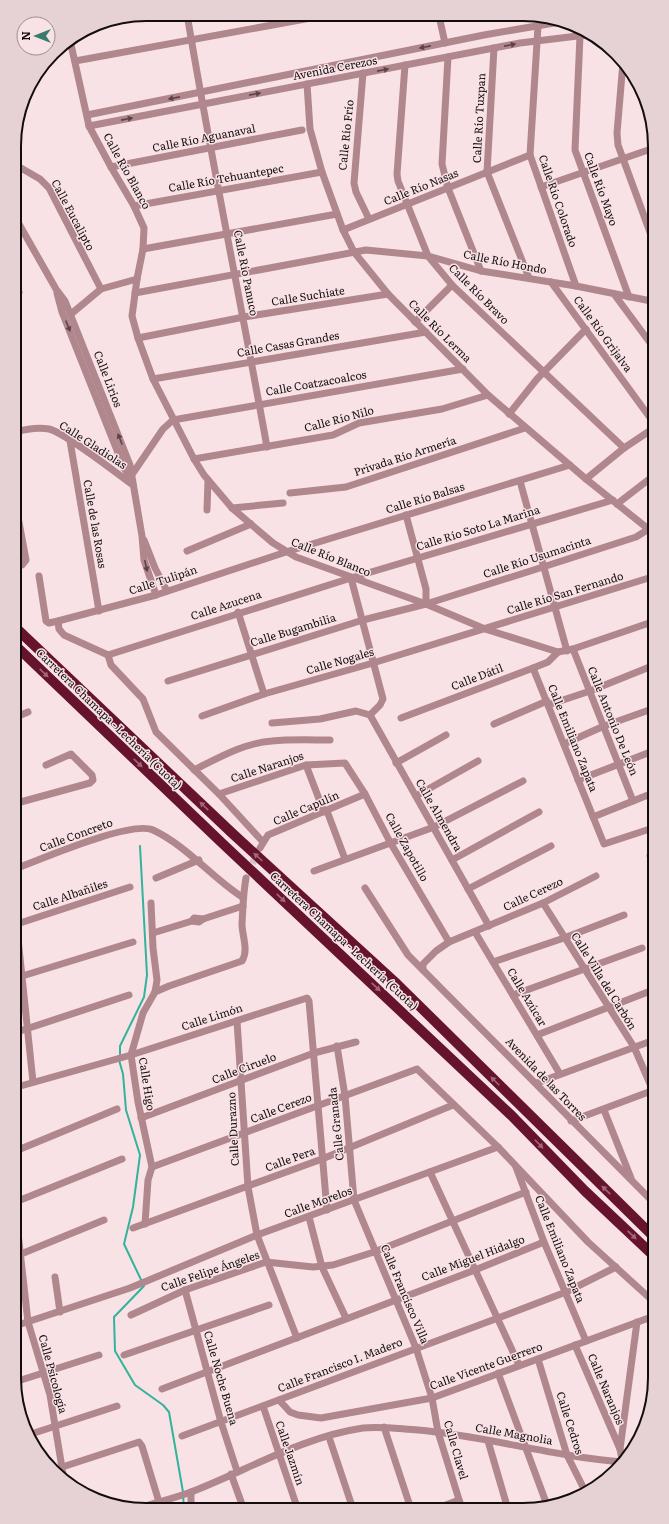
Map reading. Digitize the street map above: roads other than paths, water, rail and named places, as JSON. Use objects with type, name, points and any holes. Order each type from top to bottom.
[{"type":"highway","name":"Carretera Chamapa - Lechería (Cuota)","points":[[21,633],[232,833],[397,984],[648,1231]]},
{"type":"highway","name":"Carretera Chamapa - Lechería (Cuota)","points":[[21,651],[210,832],[512,1116],[585,1191],[648,1250]]},
{"type":"street","name":"Calle Río Panuco","points":[[188,21],[210,149],[244,318],[267,447]]},
{"type":"street","points":[[75,61],[191,38],[292,21]]},
{"type":"street","points":[[440,21],[445,43]]},
{"type":"street","name":"Avenida Cerezos","points":[[87,115],[445,43],[550,24]]},
{"type":"street","name":"Calle Río Colorado","points":[[538,26],[530,155],[576,286]]},
{"type":"street","name":"Avenida Cerezos","points":[[89,126],[494,48],[582,36]]},
{"type":"street","name":"Calle Río Mayo","points":[[583,37],[575,150],[629,297]]},
{"type":"street","name":"Calle Río Blanco","points":[[71,46],[89,126],[111,168],[134,206],[144,228],[143,249],[132,316],[138,338],[153,379],[194,459],[208,480],[232,508],[286,552],[296,557],[426,604],[485,629],[558,652],[570,650],[648,623]]},
{"type":"street","name":"Calle Río Tuxpan","points":[[494,48],[487,172],[529,278]]},
{"type":"street","points":[[448,57],[442,164],[448,188],[481,271]]},
{"type":"street","name":"Calle Río Bravo","points":[[405,65],[397,174],[428,256],[452,285],[624,448]]},
{"type":"street","points":[[622,71],[617,134],[623,160],[648,227]]},
{"type":"street","name":"Calle Río Frío","points":[[364,74],[353,174],[356,192],[369,219]]},
{"type":"street","name":"Calle Río Lerma","points":[[307,84],[310,129],[322,172],[343,230],[354,252],[388,294],[488,395],[586,479],[648,528]]},
{"type":"street","name":"Calle Río Aguanaval","points":[[111,168],[302,130]]},
{"type":"street","points":[[541,187],[582,171],[623,160],[648,150]]},
{"type":"street","name":"Calle Río Nasas","points":[[343,230],[530,155]]},
{"type":"street","name":"Calle Eucalipto","points":[[21,168],[40,179],[49,188],[101,289]]},
{"type":"street","name":"Calle Río Tehuantepec","points":[[134,206],[322,172]]},
{"type":"street","points":[[143,249],[337,214]]},
{"type":"street","name":"Calle Lirios","points":[[21,228],[71,314],[130,466],[142,536],[144,560],[156,595]]},
{"type":"street","name":"Calle Río Hondo","points":[[135,294],[366,250],[428,256],[481,271],[576,286],[648,300]]},
{"type":"street","points":[[71,314],[101,289],[137,279]]},
{"type":"street","name":"Calle Río Grijalva","points":[[551,282],[648,414]]},
{"type":"street","points":[[415,322],[452,285]]},
{"type":"street","name":"Calle Lirios","points":[[56,289],[62,312],[124,468],[132,480]]},
{"type":"street","name":"Calle Suchiate","points":[[138,338],[244,318],[388,294]]},
{"type":"street","points":[[614,294],[648,340]]},
{"type":"street","points":[[510,414],[544,372],[586,329]]},
{"type":"street","name":"Calle Casas Grandes","points":[[153,379],[426,332]]},
{"type":"street","name":"Calle Coatzacoalcos","points":[[173,420],[463,369]]},
{"type":"street","name":"Calle Río Nilo","points":[[194,459],[334,435],[359,423],[442,410],[488,395]]},
{"type":"street","name":"Calle Gladiolas","points":[[21,430],[31,428],[50,429],[132,480],[163,429],[173,420]]},
{"type":"street","name":"Privada Río Armería","points":[[290,493],[346,487],[525,428]]},
{"type":"street","points":[[586,479],[624,448],[648,433]]},
{"type":"street","name":"Calle de las Rosas","points":[[70,441],[99,611]]},
{"type":"street","name":"Calle Río Balsas","points":[[286,552],[570,465]]},
{"type":"street","points":[[615,502],[648,479]]},
{"type":"street","points":[[207,510],[208,480]]},
{"type":"street","name":"Calle Antonio De León","points":[[520,481],[543,567],[570,650],[590,692],[633,801]]},
{"type":"street","name":"Calle Río Soto La Marina","points":[[351,578],[531,524],[615,502]]},
{"type":"street","points":[[232,508],[283,503]]},
{"type":"street","points":[[406,516],[426,589],[426,604]]},
{"type":"street","points":[[187,551],[251,524]]},
{"type":"street","name":"Calle Río Usumacinta","points":[[426,604],[636,538],[648,532]]},
{"type":"street","name":"Calle Lirios","points":[[142,536],[166,591]]},
{"type":"street","points":[[21,539],[26,560],[21,564]]},
{"type":"street","name":"Calle Tulipán","points":[[39,576],[46,621],[49,623],[156,595],[286,552]]},
{"type":"street","points":[[272,723],[320,719],[356,711],[370,715],[380,705],[383,699],[351,578]]},
{"type":"street","name":"Calle Azucena","points":[[108,655],[238,612],[351,578]]},
{"type":"street","name":"Calle Río San Fernando","points":[[485,629],[648,578]]},
{"type":"street","name":"Calle Bugambilia","points":[[168,681],[363,620],[426,604]]},
{"type":"street","points":[[238,612],[264,694]]},
{"type":"street","points":[[58,621],[60,629],[64,635],[108,655],[111,665],[143,699],[156,732],[219,794]]},
{"type":"street","name":"Calle Nogales","points":[[202,716],[264,694],[485,629]]},
{"type":"street","name":"Calle Dátil","points":[[400,718],[548,662],[558,652]]},
{"type":"street","name":"Calle Emiliano Zapata","points":[[533,668],[604,844],[648,830]]},
{"type":"street","points":[[494,724],[547,703],[590,692],[648,668]]},
{"type":"street","points":[[564,744],[604,726],[648,710]]},
{"type":"street","points":[[21,715],[28,712]]},
{"type":"street","name":"Calle Almendra","points":[[370,715],[489,926]]},
{"type":"street","points":[[396,763],[446,735]]},
{"type":"street","points":[[194,770],[238,749],[252,745],[271,741],[330,740]]},
{"type":"street","points":[[578,780],[648,753]]},
{"type":"street","points":[[21,802],[90,783],[93,780],[92,775],[71,754],[46,765]]},
{"type":"street","points":[[416,796],[478,761]]},
{"type":"street","name":"Calle Naranjos","points":[[219,794],[306,765],[345,763]]},
{"type":"street","name":"Calle Zapotillo","points":[[345,763],[366,794],[390,842],[449,942]]},
{"type":"street","points":[[306,765],[345,859]]},
{"type":"street","points":[[314,871],[434,827],[523,781]]},
{"type":"street","name":"Calle Capulín","points":[[219,794],[262,845],[268,836],[366,794]]},
{"type":"street","points":[[593,817],[648,796]]},
{"type":"street","points":[[452,860],[539,812]]},
{"type":"street","name":"Calle Concreto","points":[[21,867],[132,828],[144,827],[165,837],[199,860]]},
{"type":"street","points":[[468,889],[551,846]]},
{"type":"street","points":[[156,878],[199,860],[242,897]]},
{"type":"street","name":"Calle Cerezo","points":[[423,970],[423,964],[436,951],[449,942],[542,903],[596,876]]},
{"type":"street","points":[[155,992],[168,986],[242,961],[246,950],[242,927],[242,897],[246,878]]},
{"type":"street","name":"Calle Albañiles","points":[[21,923],[130,887]]},
{"type":"street","name":"Avenida de las Torres","points":[[365,888],[408,955],[648,1197]]},
{"type":"street","name":"Calle Higo","points":[[145,1224],[148,1180],[152,1167],[141,1118],[131,1055],[143,1014],[155,992],[157,980],[151,903]]},
{"type":"street","name":"Calle Villa del Carbón","points":[[542,903],[634,1047],[648,1079]]},
{"type":"street","points":[[153,933],[192,921],[194,918],[202,919],[243,906]]},
{"type":"street","points":[[493,962],[564,938],[624,915]]},
{"type":"street","name":"Calle Azúcar","points":[[475,932],[560,1074]]},
{"type":"street","points":[[21,976],[133,942]]},
{"type":"street","points":[[513,995],[642,948]]},
{"type":"street","points":[[21,990],[27,1029],[32,1082]]},
{"type":"street","points":[[537,1035],[648,992]]},
{"type":"street","points":[[21,1031],[129,995]]},
{"type":"street","name":"Calle Limón","points":[[21,1086],[131,1055],[307,998],[314,1053]]},
{"type":"street","name":"Calle Durazno","points":[[237,1021],[242,1080],[243,1135],[248,1187],[257,1235],[266,1262],[297,1338]]},
{"type":"street","name":"Calle Ciruelo","points":[[141,1118],[314,1053],[356,1042]]},
{"type":"street","points":[[536,1083],[648,1042]]},
{"type":"street","name":"Calle Granada","points":[[338,1046],[345,1096],[354,1200]]},
{"type":"street","points":[[314,1053],[327,1210]]},
{"type":"street","name":"Calle Cerezo","points":[[152,1167],[243,1135],[318,1105],[417,1069],[453,1105]]},
{"type":"street","points":[[572,1122],[648,1093]]},
{"type":"street","points":[[453,1105],[498,1147],[588,1242],[648,1296]]},
{"type":"street","name":"Calle Pera","points":[[133,1228],[322,1159],[453,1105]]},
{"type":"street","points":[[21,1149],[117,1109]]},
{"type":"street","points":[[604,1110],[632,1182]]},
{"type":"street","name":"Calle Morelos","points":[[21,1324],[130,1288],[257,1235],[498,1147]]},
{"type":"street","points":[[21,1200],[122,1160]]},
{"type":"street","name":"Calle Emiliano Zapata","points":[[515,1165],[544,1242],[586,1341]]},
{"type":"street","points":[[430,1172],[519,1365]]},
{"type":"street","name":"Calle Felipe Ángeles","points":[[131,1315],[185,1290],[266,1262],[322,1267],[333,1265],[374,1252],[526,1192]]},
{"type":"street","name":"Calle Francisco Villa","points":[[354,1200],[374,1252],[416,1348],[432,1398]]},
{"type":"street","points":[[308,1217],[322,1267],[346,1318]]},
{"type":"street","points":[[21,1249],[104,1220]]},
{"type":"street","name":"Calle Miguel Hidalgo","points":[[162,1389],[475,1270],[544,1242]]},
{"type":"street","name":"Calle Francisco I. Madero","points":[[182,1436],[566,1292],[616,1267]]},
{"type":"street","name":"Calle Psicología","points":[[21,1274],[22,1298],[50,1395],[61,1467]]},
{"type":"street","points":[[55,1277],[60,1312]]},
{"type":"street","name":"Calle Noche Buena","points":[[185,1290],[208,1371],[242,1503]]},
{"type":"street","points":[[124,1355],[269,1305]]},
{"type":"street","name":"Calle Vicente Guerrero","points":[[279,1400],[290,1412],[298,1415],[321,1418],[432,1398],[648,1318]]},
{"type":"street","points":[[620,1449],[637,1322]]},
{"type":"street","name":"Calle Naranjos","points":[[576,1345],[621,1455]]},
{"type":"street","points":[[21,1380],[99,1355]]},
{"type":"street","name":"Calle Cedros","points":[[538,1359],[567,1455],[583,1487]]},
{"type":"street","points":[[498,1373],[545,1501]]},
{"type":"street","name":"Calle Clavel","points":[[432,1398],[438,1432],[460,1503]]},
{"type":"street","points":[[34,1433],[117,1406]]},
{"type":"street","name":"Calle Jazmín","points":[[263,1406],[296,1503]]},
{"type":"street","points":[[384,1427],[409,1503]]},
{"type":"street","name":"Calle Magnolia","points":[[329,1437],[364,1428],[384,1427],[438,1432],[567,1455],[615,1462]]},
{"type":"street","points":[[155,1503],[189,1492],[279,1454],[329,1437],[351,1503]]},
{"type":"street","points":[[488,1441],[507,1503]]},
{"type":"street","points":[[61,1467],[139,1442],[142,1446],[162,1501]]},
{"type":"street","points":[[189,1492],[190,1503]]},
{"type":"waterway","points":[[120,1056],[120,1046],[144,997],[147,975],[140,846]]},
{"type":"waterway","points":[[119,1060],[123,1074],[126,1110],[140,1155],[133,1207],[124,1244],[144,1286],[114,1317],[115,1351],[135,1385],[163,1405],[169,1412],[183,1492]]},
{"type":"waterway","points":[[183,1496],[184,1503]]},
{"type":"tunnel","points":[[248,873],[258,852]]}]
